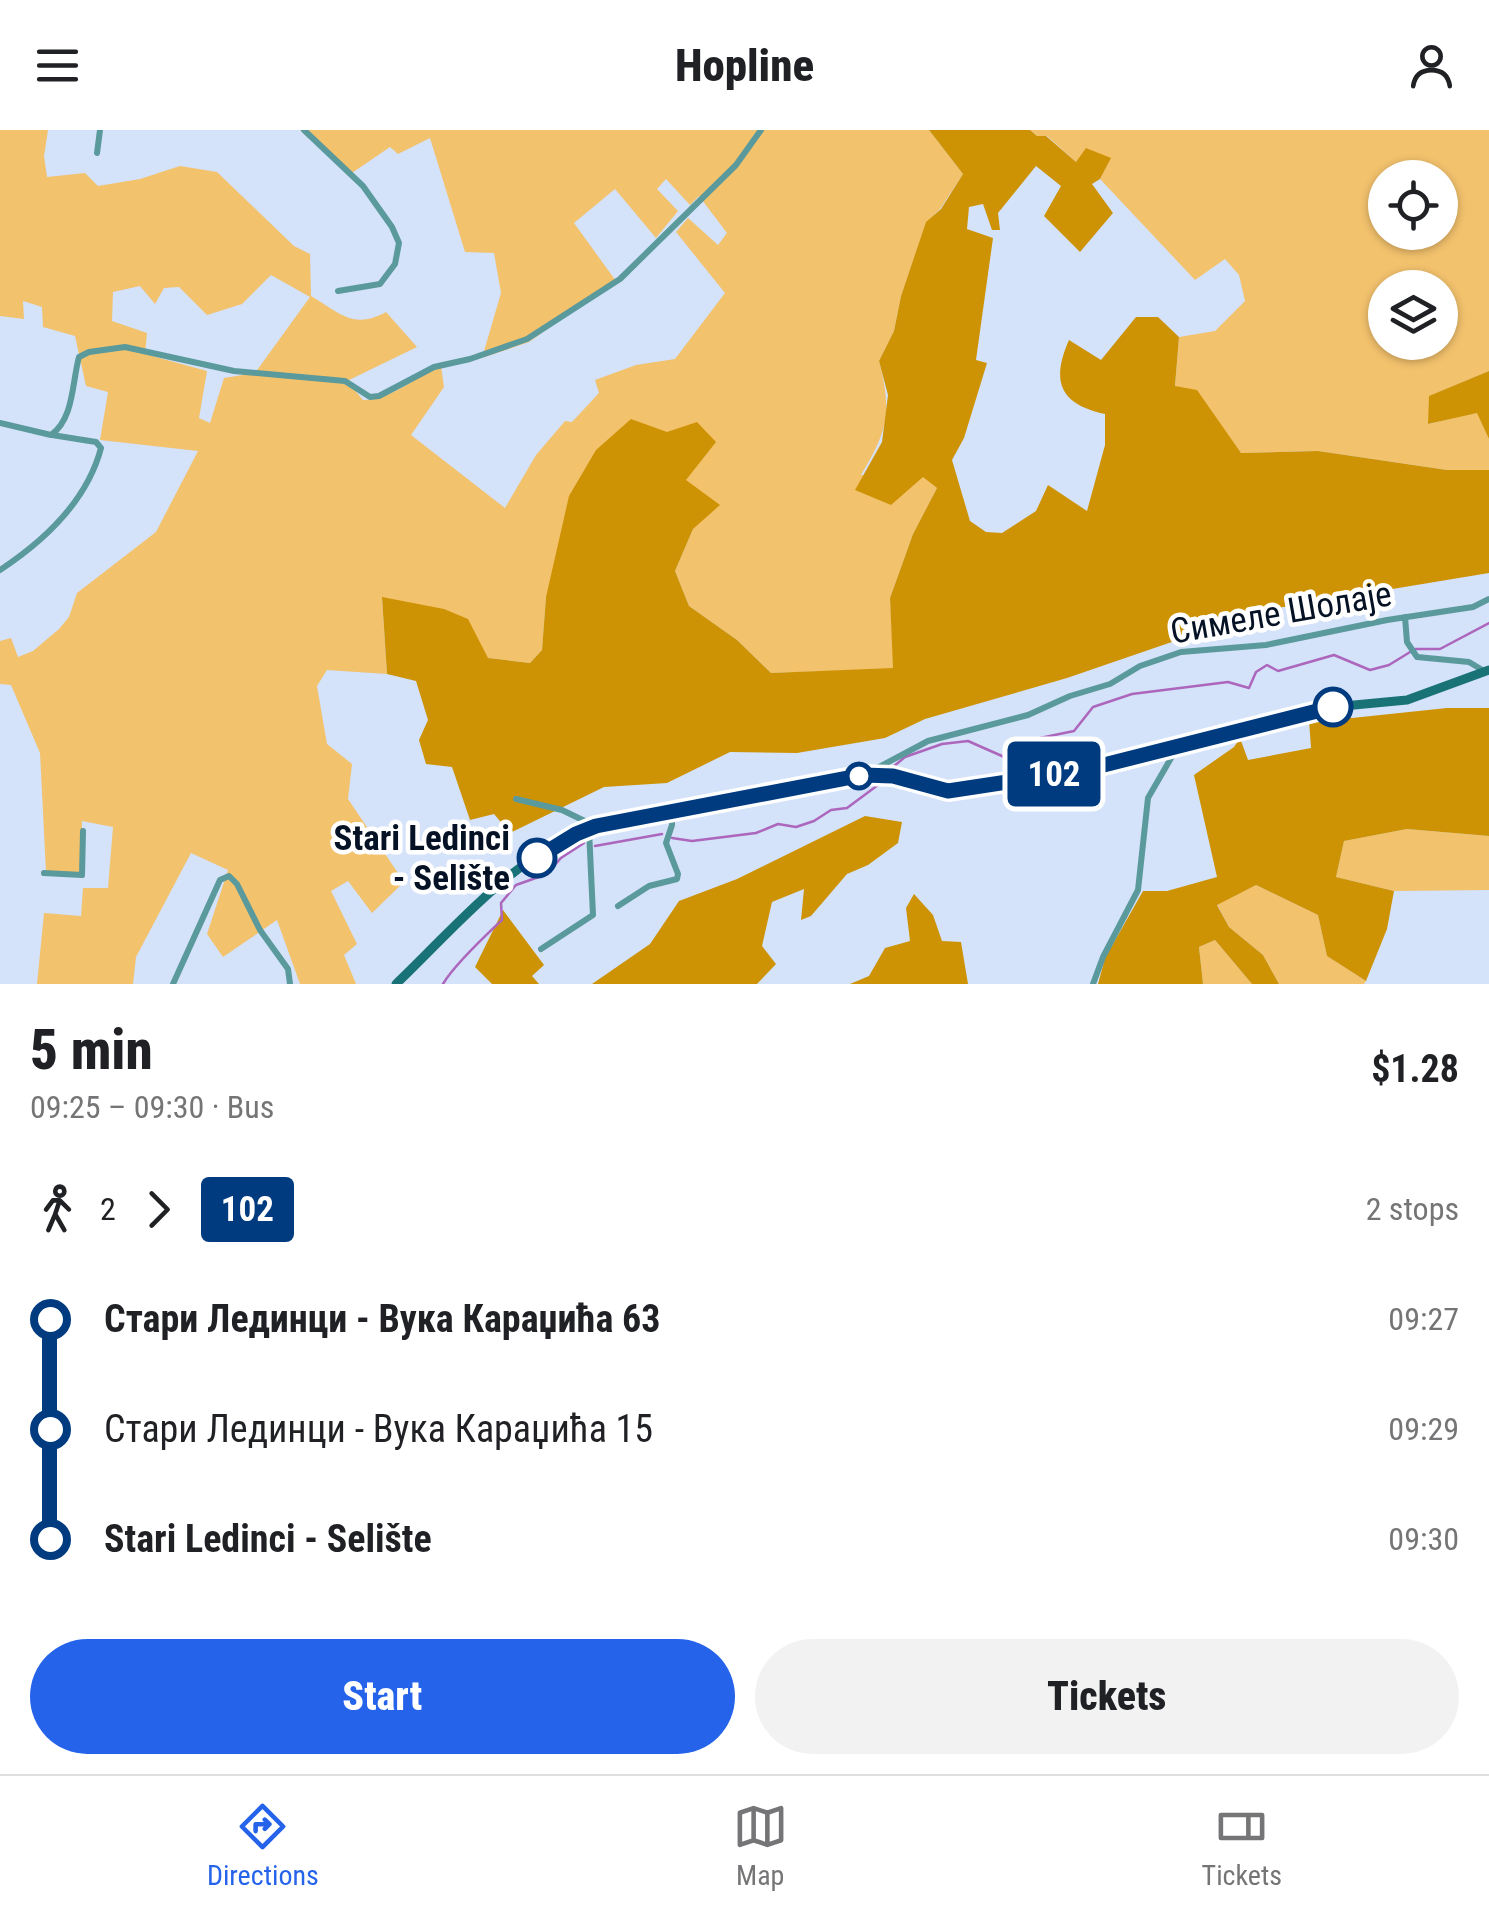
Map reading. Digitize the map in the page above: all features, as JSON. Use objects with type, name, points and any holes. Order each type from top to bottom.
[{"type":"street","points":[[97,153],[100,130]]},
{"type":"street","points":[[304,130],[363,186],[392,226],[399,244],[395,264],[380,284],[338,290]]},
{"type":"street","points":[[50,435],[62,423],[79,357],[89,352],[125,348],[234,371],[344,381],[370,398],[390,392],[434,367],[507,346],[550,326],[620,279],[736,165],[762,130]]},
{"type":"street","points":[[0,423],[96,442],[101,448],[89,478],[54,526],[39,544],[0,570]]},
{"type":"street","name":"Симеле Шолаје","points":[[863,775],[928,741],[1028,715],[1110,684],[1140,666],[1170,655],[1266,645],[1405,616],[1473,607],[1489,598]]},
{"type":"street","points":[[1405,616],[1411,650],[1424,659],[1469,662],[1486,671]]},
{"type":"street","points":[[396,984],[502,881],[592,828],[863,775],[893,776],[948,791],[1080,771],[1297,714],[1407,700],[1486,671]]},
{"type":"street","points":[[1093,984],[1138,890],[1148,798],[1178,746]]},
{"type":"street","points":[[516,799],[562,810],[592,828]]},
{"type":"street","points":[[618,906],[649,886],[677,879],[666,843],[672,810]]},
{"type":"street","points":[[541,949],[593,915],[592,828]]},
{"type":"street","points":[[44,873],[82,875],[83,830]]},
{"type":"street","points":[[173,984],[220,880],[229,876],[288,969],[290,984]]},
{"type":"shaded area","points":[[0,130],[48,130],[44,156],[47,177],[85,173],[98,186],[140,179],[180,166],[217,172],[294,246],[310,254],[311,296],[355,319],[386,312],[417,347],[347,381],[363,400],[393,392],[441,366],[444,387],[411,435],[505,508],[536,455],[565,421],[572,422],[599,393],[595,380],[636,365],[675,359],[725,293],[676,232],[688,218],[718,245],[727,233],[699,196],[690,205],[666,179],[657,189],[678,211],[656,238],[615,189],[574,223],[616,281],[529,342],[482,358],[501,293],[494,253],[465,252],[430,138],[398,154],[390,147],[349,175],[300,130],[929,130],[963,174],[926,223],[901,296],[894,331],[879,361],[885,420],[877,446],[861,475],[923,476],[937,488],[913,534],[890,598],[894,669],[771,673],[737,640],[689,606],[675,571],[693,529],[546,597],[542,650],[530,663],[488,658],[382,598],[387,674],[327,670],[317,686],[327,744],[352,764],[348,799],[404,882],[372,913],[348,881],[331,891],[357,944],[344,955],[356,984],[300,984],[277,920],[223,957],[207,934],[228,870],[191,853],[136,957],[133,984],[37,984],[44,913],[81,916],[83,888],[108,888],[113,827],[82,821],[82,874],[46,872],[40,753],[11,685],[0,684],[0,641],[11,638],[18,657],[33,651],[59,629],[69,617],[77,593],[156,532],[198,451],[100,440],[108,392],[86,386],[75,336],[43,327],[42,307],[23,301],[24,319],[0,316]],"holes":[[[271,275],[310,297],[255,373],[224,378],[210,423],[199,418],[207,371],[145,354],[147,333],[112,321],[113,292],[140,286],[155,304],[164,288],[179,287],[207,315],[242,304]]]},
{"type":"shaded area","points":[[929,130],[1030,130],[1037,136],[1046,136],[1076,162],[1086,148],[1111,158],[1100,179],[1092,184],[1113,213],[1080,252],[1044,216],[1061,186],[1036,166],[998,213],[1000,230],[992,230],[983,204],[969,207],[967,229],[993,238],[976,360],[987,363],[964,438],[952,460],[970,521],[986,532],[1002,533],[1036,511],[1048,485],[1087,511],[1105,445],[1105,414],[1077,404],[1063,389],[1063,355],[1069,340],[1101,360],[1136,317],[1158,317],[1179,337],[1175,386],[1197,390],[1241,453],[1318,451],[1447,470],[1489,470],[1489,573],[1265,610],[1067,678],[925,719],[885,738],[797,753],[730,752],[667,783],[604,787],[510,833],[494,814],[470,820],[452,767],[426,764],[419,740],[428,720],[416,681],[387,674],[382,597],[444,609],[468,619],[488,658],[530,663],[542,650],[546,597],[569,496],[596,450],[631,419],[667,432],[697,422],[716,442],[686,480],[720,505],[693,529],[675,571],[689,606],[737,640],[771,673],[893,668],[890,598],[913,534],[937,488],[923,477],[891,505],[855,490],[882,442],[888,395],[879,361],[894,331],[901,296],[926,222],[941,209],[963,174]]},
{"type":"shaded area","points":[[1030,130],[1489,130],[1489,371],[1430,396],[1429,424],[1478,412],[1489,439],[1489,470],[1447,470],[1318,451],[1241,453],[1175,387],[1179,337],[1215,331],[1245,301],[1239,275],[1225,259],[1195,280],[1100,179],[1110,159],[1076,162],[1047,136],[1037,136]]},
{"type":"shaded area","points":[[1489,371],[1489,439],[1477,413],[1428,424],[1429,396]]},
{"type":"shaded area","points":[[1447,708],[1489,708],[1489,836],[1407,829],[1344,841],[1336,877],[1394,891],[1387,929],[1366,981],[1327,956],[1318,915],[1256,885],[1217,905],[1229,927],[1263,955],[1279,984],[1252,984],[1215,940],[1199,947],[1203,984],[1098,984],[1105,958],[1143,891],[1167,891],[1217,877],[1194,775],[1234,747],[1240,738],[1248,760],[1311,748],[1309,720],[1334,714],[1352,718]]},
{"type":"shaded area","points":[[865,816],[902,822],[898,843],[868,865],[847,874],[811,916],[801,920],[804,889],[772,902],[762,946],[776,964],[757,984],[592,984],[650,944],[679,901],[737,879]]},
{"type":"shaded area","points":[[1407,829],[1489,836],[1489,890],[1394,891],[1336,877],[1344,841]]},
{"type":"shaded area","points":[[1256,885],[1318,915],[1327,956],[1366,981],[1364,984],[1279,984],[1263,955],[1229,927],[1217,904]]},
{"type":"shaded area","points":[[914,894],[933,915],[942,941],[961,942],[968,984],[850,984],[869,976],[885,948],[910,941],[906,908]]},
{"type":"shaded area","points":[[503,910],[544,965],[532,976],[539,984],[492,984],[475,967]]},
{"type":"shaded area","points":[[1215,940],[1252,984],[1203,984],[1199,947]]},
{"type":"waterway","points":[[888,771],[905,757],[942,744],[968,741],[1011,760],[1024,756],[1040,738],[1074,731],[1093,707],[1132,694],[1228,682],[1249,688],[1256,672],[1267,665],[1278,671],[1334,655],[1370,670],[1389,665],[1415,649],[1440,649],[1489,623]]},
{"type":"waterway","points":[[672,838],[692,841],[756,833],[778,824],[796,827],[831,810],[847,808],[882,782]]},
{"type":"waterway","points":[[595,846],[662,834]]},
{"type":"waterway","points":[[443,984],[502,920],[501,903],[516,885],[547,874],[561,858],[584,843]]},
{"type":"bus line","name":"102","points":[[537,858],[596,826],[682,808],[863,775],[893,776],[935,790],[971,788],[1080,771],[1333,707]]},
{"type":"place","name":"Stari Ledinci - Selište","points":[[537,858]]}]
